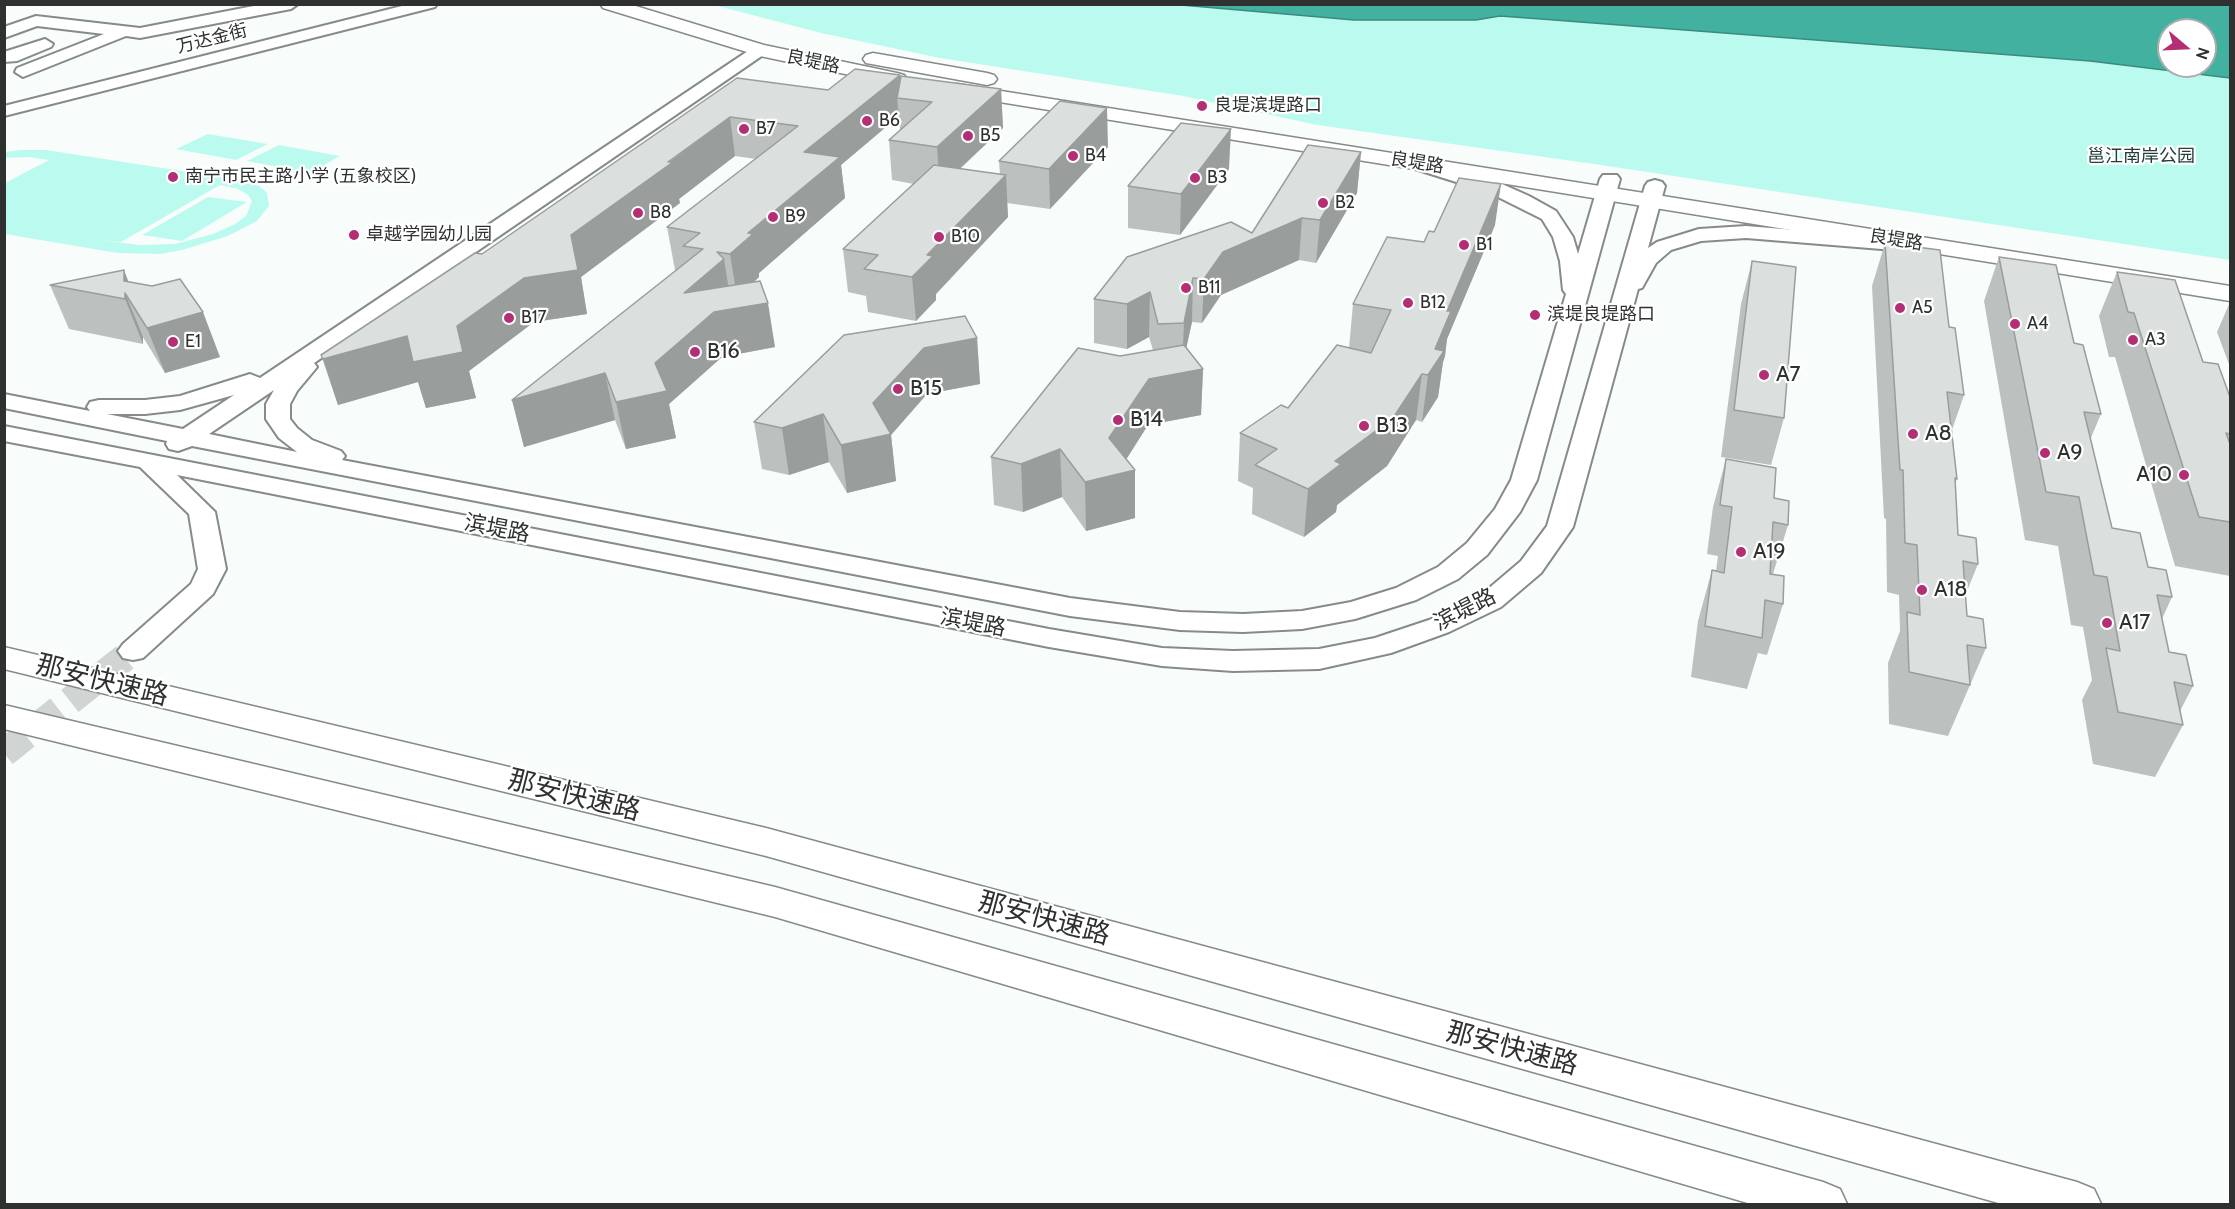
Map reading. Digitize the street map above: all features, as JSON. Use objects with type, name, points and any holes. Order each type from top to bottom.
[{"type":"main road","name":"良堤路","points":[[609,4],[760,51],[1010,101],[1419,155]]},
{"type":"main road","name":"良堤路","points":[[663,4],[778,39],[845,54],[1419,155],[1607,187],[1941,238],[2230,275]]},
{"type":"main road","name":"良堤路","points":[[1941,238],[2230,294]]},
{"type":"main road","name":"那安快速路","points":[[4,658],[766,842],[2077,1204]]},
{"type":"main road","points":[[4,717],[775,902],[1823,1204]]},
{"type":"street","points":[[4,33],[36,21],[120,33],[140,33],[291,4]]},
{"type":"street","name":"万达金街","points":[[4,111],[430,4]]},
{"type":"street","points":[[145,48],[194,35],[197,27]]},
{"type":"street","points":[[4,57],[11,57],[86,28]]},
{"type":"street","points":[[23,72],[120,33]]},
{"type":"street","points":[[55,40],[123,49]]},
{"type":"street","points":[[134,651],[203,588],[212,569],[202,512],[150,463],[760,51]]},
{"type":"street","points":[[1419,155],[1522,200],[1549,215],[1563,237],[1570,261],[1575,298]]},
{"type":"street","name":"滨堤路","points":[[6,402],[1070,607],[1180,621],[1302,620],[1355,610],[1406,594],[1448,573],[1477,549],[1507,512],[1524,480],[1607,187]]},
{"type":"street","name":"滨堤路","points":[[4,433],[1049,638],[1162,657],[1233,661],[1319,659],[1381,646],[1439,626],[1491,602],[1531,567],[1560,527],[1652,194]]},
{"type":"street","points":[[1622,306],[1648,259],[1664,246],[1699,235],[1746,232],[1941,238]]},
{"type":"street","points":[[1575,298],[1585,276],[1608,274],[1622,283],[1622,306]]},
{"type":"street","points":[[6,402],[106,408],[180,403],[246,384],[327,343]]},
{"type":"street","points":[[327,343],[286,389],[278,404],[278,419],[288,433],[303,445],[387,477]]},
{"type":"street","points":[[356,502],[387,477]]},
{"type":"green space","name":"邕江南岸公园","points":[[1180,4],[1354,20],[1476,20],[1500,16],[2090,61],[2157,69],[2157,78],[2230,78],[2230,260],[1594,164],[1317,125],[1183,96],[940,58],[821,33],[714,5]]},
{"type":"green space","points":[[208,134],[268,144],[236,160],[176,149]]},
{"type":"green space","points":[[279,145],[340,156],[310,173],[247,161]]},
{"type":"green space","points":[[46,150],[241,180],[256,184],[263,189],[267,193],[269,206],[257,221],[228,236],[160,254],[117,253],[5,234],[5,183],[49,160],[28,157],[5,158],[5,152]],"holes":[[[220,185],[238,189],[248,195],[252,201],[246,216],[213,234],[175,244],[139,245],[102,240],[121,242]]]},
{"type":"green space","points":[[208,197],[247,202],[182,241],[142,235]]},
{"type":"shaded area","points":[[1181,5],[2230,5],[2230,78],[2217,76],[2217,18],[2157,18],[2157,69],[2090,61],[1500,16],[1476,20],[1354,20]]},
{"type":"building","points":[[855,69],[900,75],[804,152],[840,157],[748,233],[753,234],[730,254],[717,252],[724,259],[684,293],[760,281],[768,303],[714,312],[655,363],[667,391],[616,402],[605,373],[512,400],[703,249],[683,246],[700,233],[667,227],[798,126],[730,117],[668,162],[673,162],[571,235],[578,270],[524,278],[457,326],[463,352],[413,362],[407,336],[323,359],[321,355],[475,253],[482,254],[737,78],[828,90]]},
{"type":"building","points":[[901,76],[1001,89],[937,147],[889,140],[932,102],[897,98]]},
{"type":"building","points":[[1060,101],[1107,108],[1049,169],[999,161]]},
{"type":"building","points":[[1181,123],[1231,129],[1181,194],[1128,186]]},
{"type":"building","points":[[1308,145],[1361,152],[1320,220],[1302,218],[1223,252],[1204,279],[1193,278],[1184,323],[1158,324],[1150,292],[1127,304],[1094,299],[1127,257],[1231,222],[1252,233]]},
{"type":"building","points":[[934,165],[1006,175],[927,255],[933,256],[912,277],[864,269],[878,255],[843,249]]},
{"type":"building","points":[[1459,178],[1501,184],[1447,311],[1451,311],[1435,349],[1444,351],[1428,375],[1422,374],[1393,418],[1335,461],[1341,464],[1308,489],[1255,465],[1277,449],[1240,433],[1281,405],[1288,408],[1337,345],[1371,353],[1391,310],[1353,304],[1387,237],[1424,242],[1429,231],[1434,232]]},
{"type":"building","points":[[1885,243],[1940,250],[1949,327],[1955,328],[1964,395],[1947,392],[1957,479],[1955,478],[1958,535],[1976,538],[1978,564],[1963,561],[1967,616],[1983,619],[1986,648],[1967,645],[1970,685],[1909,672],[1907,612],[1920,615],[1917,545],[1905,543],[1903,470],[1900,470]]},
{"type":"building","points":[[1999,257],[2056,265],[2074,343],[2083,345],[2101,414],[2084,412],[2112,528],[2140,533],[2148,567],[2166,570],[2172,597],[2157,595],[2169,652],[2186,655],[2193,686],[2174,682],[2183,725],[2118,712],[2106,648],[2120,651],[2107,577],[2094,575],[2079,497],[2046,492]]},
{"type":"building","points":[[1752,261],[1796,267],[1784,418],[1734,410]]},
{"type":"building","points":[[124,270],[124,281],[152,286],[180,279],[203,312],[147,328],[125,293],[125,299],[50,285]]},
{"type":"building","points":[[2117,272],[2175,280],[2203,362],[2218,364],[2230,397],[2230,434],[2226,433],[2230,444],[2230,522],[2199,517],[2134,313],[2128,312]]},
{"type":"building","points":[[965,316],[977,338],[924,348],[873,403],[891,434],[841,445],[823,414],[782,428],[754,422],[844,335]]},
{"type":"building","points":[[1184,345],[1203,369],[1149,379],[1109,438],[1135,470],[1085,482],[1060,449],[1021,464],[991,457],[1078,348],[1120,356]]},
{"type":"building","points":[[1726,459],[1776,468],[1774,498],[1789,501],[1788,525],[1773,522],[1770,574],[1784,576],[1783,604],[1765,600],[1762,638],[1705,626],[1712,570],[1724,573],[1732,507],[1720,505]]},
{"type":"tunnel","points":[[4,753],[133,651]]},
{"type":"place","name":"良堤滨堤路口","points":[[1202,106]]},
{"type":"place","name":"B6","points":[[867,121]]},
{"type":"place","name":"B7","points":[[744,129]]},
{"type":"place","name":"B5","points":[[968,136]]},
{"type":"place","name":"B4","points":[[1073,156]]},
{"type":"place","name":"南宁市民主路小学 (五象校区)","points":[[173,177]]},
{"type":"place","name":"B3","points":[[1195,178]]},
{"type":"place","name":"B2","points":[[1323,203]]},
{"type":"place","name":"B8","points":[[638,213]]},
{"type":"place","name":"B9","points":[[773,217]]},
{"type":"place","name":"卓越学园幼儿园","points":[[354,235]]},
{"type":"place","name":"B10","points":[[939,237]]},
{"type":"place","name":"B1","points":[[1464,245]]},
{"type":"place","name":"B11","points":[[1186,288]]},
{"type":"place","name":"B12","points":[[1408,303]]},
{"type":"place","name":"A5","points":[[1900,308]]},
{"type":"place","name":"滨堤良堤路口","points":[[1535,315]]},
{"type":"place","name":"B17","points":[[509,318]]},
{"type":"place","name":"A4","points":[[2015,324]]},
{"type":"place","name":"A3","points":[[2133,340]]},
{"type":"place","name":"E1","points":[[173,342]]},
{"type":"place","name":"B16","points":[[695,352]]},
{"type":"place","name":"A7","points":[[1764,375]]},
{"type":"place","name":"B15","points":[[898,389]]},
{"type":"place","name":"B14","points":[[1118,420]]},
{"type":"place","name":"B13","points":[[1364,426]]},
{"type":"place","name":"A8","points":[[1913,434]]},
{"type":"place","name":"A9","points":[[2045,453]]},
{"type":"place","name":"A10","points":[[2184,475]]},
{"type":"place","name":"A19","points":[[1741,552]]},
{"type":"place","name":"A18","points":[[1922,590]]},
{"type":"place","name":"A17","points":[[2107,623]]}]
